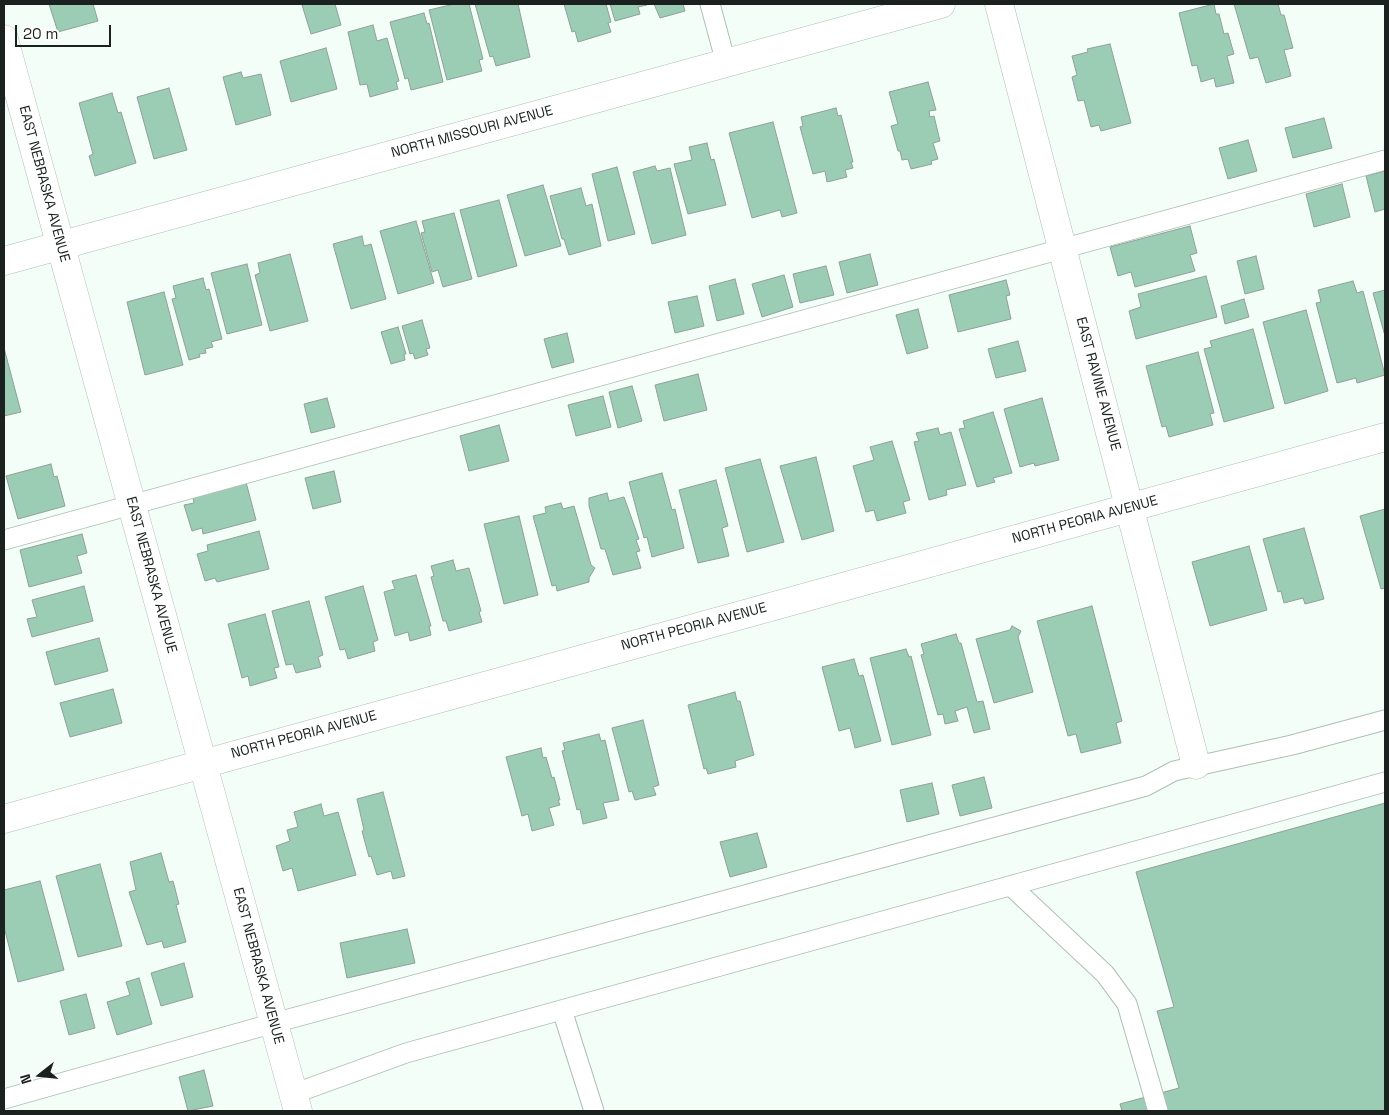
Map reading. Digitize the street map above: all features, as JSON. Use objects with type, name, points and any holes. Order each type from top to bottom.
[{"type":"street","name":"NORTH MISSOURI AVENUE","points":[[4,261],[940,4]]},
{"type":"street","name":"EAST RAVINE AVENUE","points":[[999,4],[1131,507],[1196,765]]},
{"type":"street","name":"EAST NEBRASKA AVENUE","points":[[4,39],[296,1103]]},
{"type":"street","name":"NORTH PEORIA AVENUE","points":[[4,819],[1385,437]]},
{"type":"lane","points":[[710,4],[726,63]]},
{"type":"lane","points":[[4,540],[1385,160]]},
{"type":"lane","points":[[4,1099],[274,1023],[1146,786],[1174,771],[1292,745],[1385,720]]},
{"type":"lane","points":[[296,1103],[406,1053],[1385,782]]},
{"type":"lane","points":[[1011,886],[1105,974],[1126,1004],[1158,1111]]},
{"type":"lane","points":[[562,1010],[594,1111]]},
{"type":"building","points":[[49,4],[93,4],[98,21],[58,32]]},
{"type":"building","points":[[335,4],[341,25],[311,34],[302,5]]},
{"type":"building","points":[[454,4],[469,4],[483,59],[479,60],[482,71],[447,80],[429,10]]},
{"type":"building","points":[[475,4],[518,4],[530,57],[496,66],[493,56],[490,57]]},
{"type":"building","points":[[564,4],[606,4],[611,22],[608,23],[611,32],[578,42],[575,31],[572,32]]},
{"type":"building","points":[[610,4],[647,5],[638,7],[640,14],[615,21]]},
{"type":"building","points":[[654,4],[683,4],[685,11],[660,18]]},
{"type":"building","points":[[1214,4],[1216,14],[1219,14],[1224,34],[1228,33],[1234,54],[1227,56],[1234,83],[1216,87],[1214,78],[1201,82],[1197,65],[1192,66],[1179,13]]},
{"type":"building","points":[[1234,4],[1278,4],[1281,15],[1284,15],[1293,48],[1284,50],[1291,76],[1266,83],[1258,57],[1250,59]]},
{"type":"building","points":[[424,13],[427,24],[429,23],[443,82],[411,90],[408,78],[405,79],[390,22]]},
{"type":"building","points":[[373,25],[377,41],[387,38],[399,81],[396,82],[398,89],[370,97],[367,84],[360,85],[348,32]]},
{"type":"building","points":[[1110,44],[1131,123],[1101,131],[1099,125],[1091,127],[1084,100],[1078,101],[1072,77],[1077,75],[1072,56],[1088,52],[1087,49]]},
{"type":"building","points":[[326,48],[337,89],[291,102],[280,61]]},
{"type":"building","points":[[241,72],[243,78],[261,74],[271,115],[236,125],[223,77]]},
{"type":"building","points":[[928,82],[936,110],[929,111],[930,117],[934,116],[940,141],[933,143],[938,159],[931,161],[932,164],[911,169],[908,159],[902,160],[900,151],[898,151],[891,126],[898,124],[889,92]]},
{"type":"building","points":[[169,88],[187,150],[154,159],[137,97]]},
{"type":"building","points":[[112,93],[118,113],[121,112],[136,163],[95,176],[89,156],[93,154],[79,103]]},
{"type":"building","points":[[836,108],[838,116],[841,115],[853,168],[845,170],[847,177],[827,182],[825,171],[813,174],[800,127],[803,126],[801,117]]},
{"type":"building","points":[[1324,118],[1332,148],[1293,158],[1285,128]]},
{"type":"building","points":[[773,122],[797,213],[782,217],[780,210],[752,218],[729,133]]},
{"type":"building","points":[[1248,140],[1257,171],[1228,179],[1219,148]]},
{"type":"building","points":[[707,143],[711,160],[714,159],[726,205],[688,214],[674,164],[692,160],[689,147]]},
{"type":"building","points":[[655,166],[657,171],[670,168],[686,235],[652,244],[633,172]]},
{"type":"building","points":[[617,167],[635,234],[608,241],[592,174]]},
{"type":"building","points":[[1385,171],[1385,209],[1375,212],[1366,176]]},
{"type":"building","points":[[1342,184],[1350,217],[1314,227],[1306,194]]},
{"type":"building","points":[[543,185],[561,246],[525,256],[507,195]]},
{"type":"building","points":[[581,188],[586,206],[592,204],[601,246],[569,255],[564,239],[562,239],[550,196]]},
{"type":"building","points":[[499,200],[517,266],[478,277],[460,210]]},
{"type":"building","points":[[454,213],[472,279],[443,287],[438,270],[432,272],[421,233],[425,232],[422,221]]},
{"type":"building","points":[[416,221],[434,283],[398,294],[380,231]]},
{"type":"building","points":[[1190,226],[1197,253],[1190,255],[1195,271],[1135,287],[1131,272],[1118,276],[1110,247]]},
{"type":"building","points":[[362,236],[364,246],[371,244],[386,299],[351,309],[333,244]]},
{"type":"building","points":[[290,254],[308,321],[270,331],[255,275],[260,273],[258,263]]},
{"type":"building","points":[[870,254],[878,285],[847,293],[839,262]]},
{"type":"building","points":[[1256,256],[1264,289],[1245,294],[1237,261]]},
{"type":"building","points":[[247,264],[262,325],[227,334],[211,273]]},
{"type":"building","points":[[826,266],[834,295],[800,303],[793,274]]},
{"type":"building","points":[[784,275],[793,307],[762,317],[752,284]]},
{"type":"building","points":[[1206,276],[1217,317],[1136,339],[1129,311],[1141,307],[1138,294]]},
{"type":"building","points":[[203,278],[206,290],[209,289],[222,339],[211,342],[213,347],[205,349],[206,353],[199,354],[200,357],[189,360],[172,299],[176,298],[173,286]]},
{"type":"building","points":[[735,279],[744,314],[717,321],[709,286]]},
{"type":"building","points":[[1006,280],[1010,295],[1006,296],[1011,319],[958,332],[949,295]]},
{"type":"building","points":[[1353,281],[1357,293],[1363,291],[1385,375],[1357,383],[1356,378],[1337,383],[1316,303],[1321,302],[1318,290]]},
{"type":"building","points":[[1385,290],[1385,336],[1373,293]]},
{"type":"building","points":[[164,292],[183,365],[145,375],[127,302]]},
{"type":"building","points":[[697,296],[704,326],[675,333],[668,302]]},
{"type":"building","points":[[1244,299],[1249,317],[1225,324],[1221,306]]},
{"type":"building","points":[[918,309],[928,348],[907,354],[896,315]]},
{"type":"building","points":[[1306,310],[1328,391],[1285,404],[1263,322]]},
{"type":"building","points":[[422,320],[430,348],[426,349],[428,355],[415,359],[413,353],[410,354],[402,326]]},
{"type":"building","points":[[398,327],[406,354],[404,354],[405,360],[391,364],[381,332]]},
{"type":"building","points":[[1253,329],[1274,408],[1224,422],[1204,349],[1212,347],[1210,341]]},
{"type":"building","points":[[567,333],[574,362],[552,368],[544,339]]},
{"type":"building","points":[[1018,341],[1026,371],[996,378],[988,349]]},
{"type":"building","points":[[4,348],[21,412],[4,416]]},
{"type":"building","points":[[1198,352],[1214,413],[1210,414],[1213,425],[1169,437],[1166,426],[1162,427],[1146,366]]},
{"type":"building","points":[[698,374],[707,410],[664,421],[655,385]]},
{"type":"building","points":[[632,386],[642,421],[618,428],[609,392]]},
{"type":"building","points":[[603,396],[611,427],[576,436],[568,405]]},
{"type":"building","points":[[327,398],[335,427],[311,433],[304,404]]},
{"type":"building","points":[[1042,398],[1059,460],[1035,466],[1034,463],[1020,467],[1004,409]]},
{"type":"building","points":[[993,412],[1012,473],[993,478],[995,482],[977,487],[959,429],[965,428],[963,421]]},
{"type":"building","points":[[499,425],[509,461],[469,471],[460,436]]},
{"type":"building","points":[[938,428],[940,435],[951,432],[966,485],[946,490],[947,495],[929,500],[914,442],[919,441],[916,433]]},
{"type":"building","points":[[892,441],[910,500],[903,502],[906,513],[877,521],[874,510],[866,512],[853,466],[874,460],[870,447]]},
{"type":"building","points":[[816,457],[834,531],[802,540],[780,466]]},
{"type":"building","points":[[760,459],[784,542],[747,552],[725,468]]},
{"type":"building","points":[[51,464],[54,477],[57,476],[65,506],[18,519],[6,476]]},
{"type":"building","points":[[334,471],[341,502],[313,509],[305,478]]},
{"type":"building","points":[[662,473],[672,510],[675,509],[684,548],[652,557],[647,537],[644,538],[629,482]]},
{"type":"building","points":[[716,480],[728,526],[722,528],[729,556],[698,563],[679,490]]},
{"type":"building","points":[[246,482],[256,520],[203,534],[202,528],[192,531],[184,505],[194,503],[193,497]]},
{"type":"building","points":[[607,493],[609,501],[624,497],[639,539],[636,540],[640,551],[636,552],[641,568],[613,575],[605,549],[601,549],[589,506],[589,498]]},
{"type":"building","points":[[561,503],[563,509],[574,506],[591,565],[595,568],[589,578],[589,582],[557,591],[556,585],[552,586],[533,516],[546,513],[545,507]]},
{"type":"building","points":[[1385,509],[1385,588],[1381,589],[1360,516]]},
{"type":"building","points":[[519,516],[538,595],[504,604],[484,524]]},
{"type":"building","points":[[1304,528],[1324,599],[1305,604],[1303,598],[1284,603],[1281,591],[1278,592],[1263,539]]},
{"type":"building","points":[[259,531],[269,569],[217,582],[215,578],[205,581],[197,554],[208,551],[207,545]]},
{"type":"building","points":[[82,534],[87,553],[77,556],[82,573],[29,587],[20,550]]},
{"type":"building","points":[[1249,546],[1267,610],[1210,626],[1192,562]]},
{"type":"building","points":[[453,560],[456,571],[469,568],[481,611],[479,612],[482,622],[449,631],[446,621],[443,621],[431,577],[434,576],[431,566]]},
{"type":"building","points":[[416,575],[431,626],[429,626],[431,635],[410,641],[408,632],[395,636],[384,592],[395,589],[392,581]]},
{"type":"building","points":[[84,586],[93,621],[32,637],[27,619],[37,617],[32,600]]},
{"type":"building","points":[[363,586],[378,640],[373,642],[375,651],[348,659],[345,649],[340,650],[325,597]]},
{"type":"building","points":[[309,601],[323,655],[318,657],[321,667],[296,673],[293,664],[286,665],[272,611]]},
{"type":"building","points":[[1092,606],[1122,721],[1116,723],[1121,743],[1081,753],[1076,734],[1068,736],[1037,621]]},
{"type":"building","points":[[265,614],[279,667],[274,668],[277,678],[250,686],[248,676],[242,678],[228,624]]},
{"type":"building","points":[[1012,626],[1021,631],[1018,637],[1033,692],[994,703],[976,639],[1010,630]]},
{"type":"building","points":[[956,634],[959,643],[961,643],[977,702],[983,701],[990,729],[974,733],[967,707],[955,711],[958,721],[945,724],[943,714],[938,715],[921,655],[924,654],[921,644]]},
{"type":"building","points":[[99,638],[108,671],[55,685],[46,652]]},
{"type":"building","points":[[906,649],[909,657],[911,656],[931,735],[892,745],[870,658]]},
{"type":"building","points":[[854,659],[859,676],[863,675],[881,741],[855,748],[850,728],[839,731],[822,667]]},
{"type":"building","points":[[113,689],[122,723],[70,737],[60,703]]},
{"type":"building","points":[[735,692],[737,701],[740,701],[754,755],[735,761],[736,767],[708,774],[706,768],[704,769],[688,705]]},
{"type":"building","points":[[643,720],[659,785],[653,787],[656,795],[635,800],[632,791],[629,792],[612,728]]},
{"type":"building","points":[[599,734],[601,741],[605,740],[619,800],[603,803],[607,818],[583,824],[580,809],[577,810],[562,751],[565,750],[563,743]]},
{"type":"building","points":[[541,748],[543,758],[546,757],[552,778],[554,777],[560,805],[549,808],[554,825],[532,831],[528,814],[522,816],[506,757]]},
{"type":"building","points":[[984,777],[992,808],[960,816],[952,785]]},
{"type":"building","points":[[932,783],[939,814],[907,822],[900,790]]},
{"type":"building","points":[[383,792],[405,876],[393,879],[391,871],[377,875],[371,856],[369,857],[362,831],[364,830],[357,799]]},
{"type":"building","points":[[1385,803],[1385,1111],[1122,1111],[1120,1104],[1179,1088],[1157,1011],[1174,1007],[1136,872]]},
{"type":"building","points":[[321,804],[324,816],[338,812],[356,875],[298,891],[292,868],[283,871],[276,846],[290,841],[287,830],[298,827],[294,812]]},
{"type":"building","points":[[757,833],[767,867],[730,877],[720,842]]},
{"type":"building","points":[[161,853],[169,882],[173,881],[179,904],[176,905],[186,942],[164,948],[162,941],[147,945],[129,892],[136,890],[130,862]]},
{"type":"building","points":[[100,864],[122,946],[78,957],[56,876]]},
{"type":"building","points":[[40,881],[64,970],[18,982],[4,927],[4,890]]},
{"type":"building","points":[[407,929],[415,963],[347,978],[340,943]]},
{"type":"building","points":[[184,963],[193,997],[161,1006],[151,973]]},
{"type":"building","points":[[139,978],[152,1024],[117,1035],[107,1002],[130,995],[126,982]]},
{"type":"building","points":[[86,994],[95,1028],[69,1035],[60,1001]]},
{"type":"building","points":[[204,1070],[213,1106],[188,1111],[179,1077]]}]
